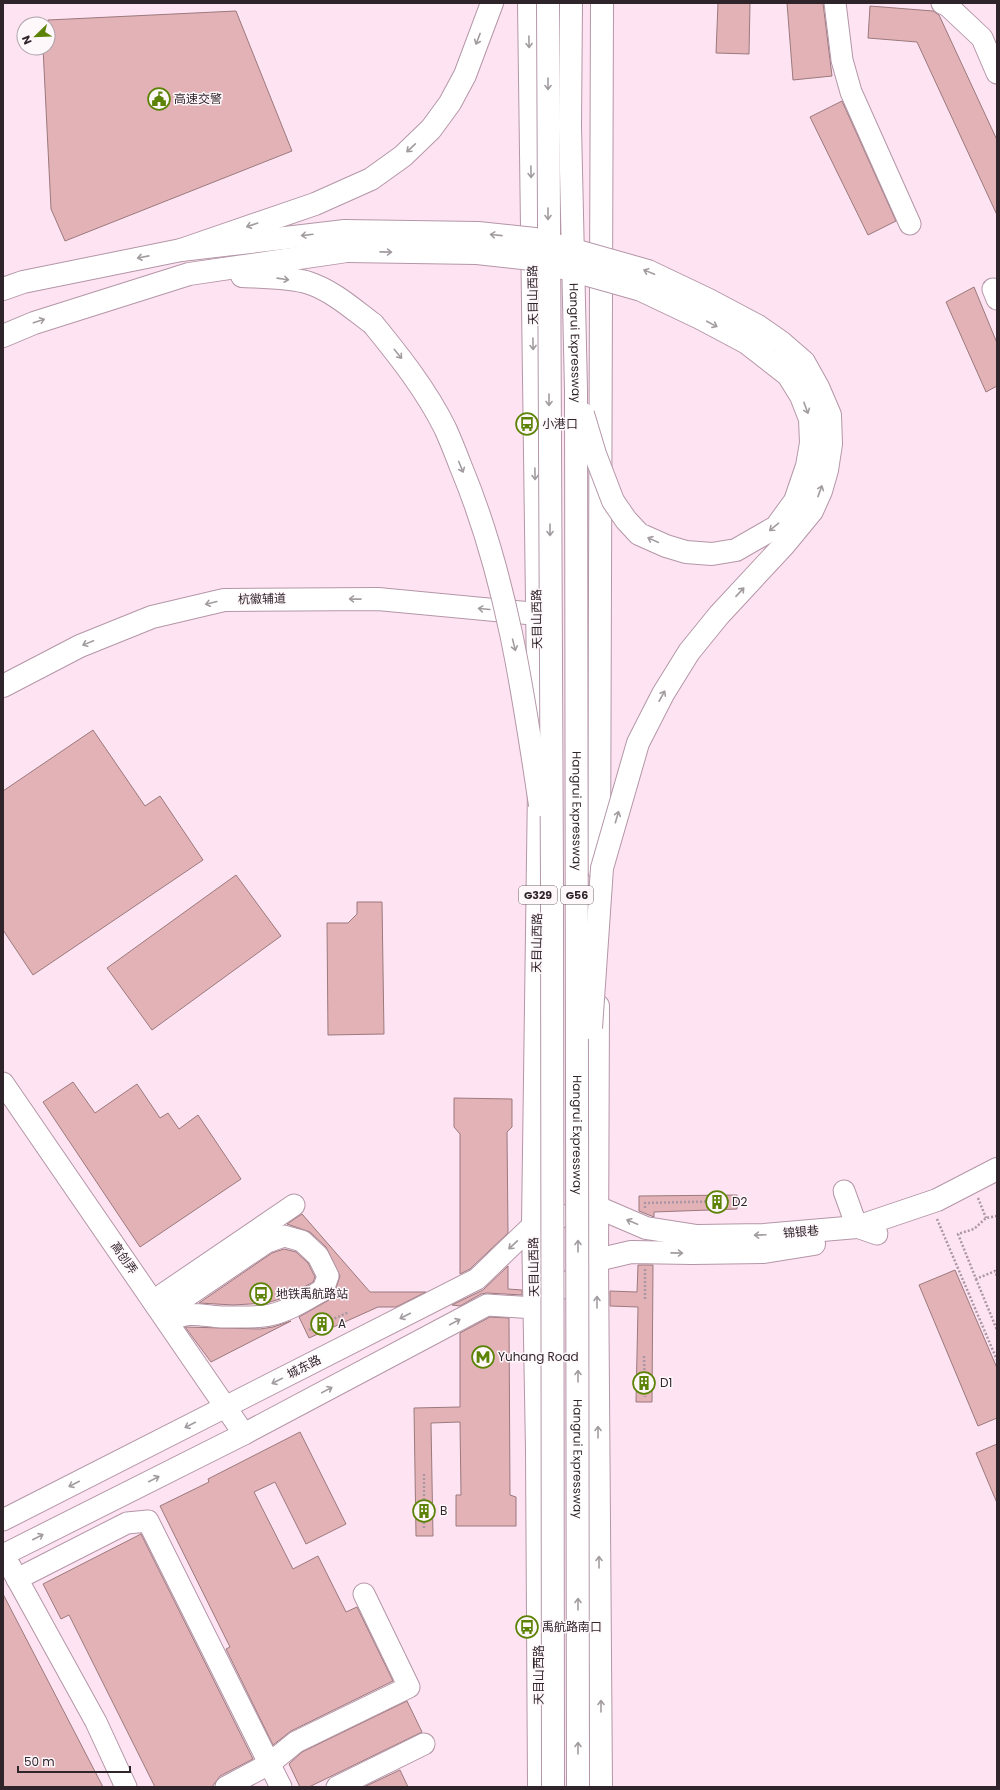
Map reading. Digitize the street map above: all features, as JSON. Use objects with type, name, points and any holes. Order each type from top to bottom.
[{"type":"main road","points":[[3,289],[23,282],[181,250],[315,204],[370,179],[402,156],[431,129],[450,103],[465,75],[492,3]]},
{"type":"main road","name":"天目山西路","points":[[529,3],[540,809],[533,1225],[539,1787]]},
{"type":"main road","name":"Hangrui Expressway","points":[[548,3],[552,886],[553,1787]]},
{"type":"main road","name":"Hangrui Expressway","points":[[571,3],[570,126],[576,390],[588,1205],[578,1787]]},
{"type":"main road","points":[[601,1787],[597,1260],[588,1205],[602,3]]},
{"type":"main road","points":[[181,250],[478,233],[535,239],[648,271],[723,307],[758,326],[781,342],[804,362],[818,387],[830,415],[831,444],[827,470],[821,491],[812,511],[784,545],[719,615],[689,652],[663,694],[638,743],[602,868],[588,1205]]},
{"type":"main road","points":[[3,336],[34,323],[188,274],[346,241],[532,259],[641,290],[700,318],[747,343],[788,375],[801,396],[810,419],[811,443],[807,466],[795,501],[776,527],[736,550],[712,554],[686,552],[666,546],[639,534],[626,520],[613,501],[595,454],[576,390]]},
{"type":"main road","points":[[188,274],[269,277],[308,283],[342,300],[373,324],[411,372],[445,428],[475,499],[495,564],[517,656],[552,886]]},
{"type":"main road","name":"杭徽辅道","points":[[3,686],[80,646],[152,617],[224,600],[378,600],[537,614]]},
{"type":"main road","name":"锦银巷","points":[[588,1205],[646,1228],[697,1236],[764,1235],[867,1230],[937,1200],[997,1169]]},
{"type":"main road","name":"锦银巷","points":[[597,1260],[631,1252],[764,1252],[867,1230],[935,1212],[997,1183]]},
{"type":"street","points":[[835,3],[842,60],[851,92],[910,224]]},
{"type":"street","points":[[942,3],[948,6],[982,38],[997,73]]},
{"type":"street","name":"高创弄","points":[[3,1083],[244,1434]]},
{"type":"street","points":[[844,1192],[867,1230]]},
{"type":"street","points":[[161,1312],[294,1205]]},
{"type":"street","name":"城东路","points":[[3,1520],[477,1279],[533,1225],[588,1205]]},
{"type":"street","points":[[284,1236],[302,1241],[318,1256],[328,1276],[323,1290],[302,1302],[270,1315],[220,1317],[198,1313],[175,1318],[161,1312],[267,1242],[284,1236]]},
{"type":"street","points":[[126,1787],[96,1722],[3,1554],[244,1434],[487,1305],[535,1308],[597,1260]]},
{"type":"street","points":[[17,1579],[127,1523],[148,1521],[281,1787]]},
{"type":"street","points":[[226,1787],[269,1764],[296,1742],[409,1687],[364,1594]]},
{"type":"street","points":[[337,1787],[424,1744]]},
{"type":"path","points":[[976,1193],[986,1218]]},
{"type":"path","points":[[688,1202],[730,1201]]},
{"type":"path","points":[[935,1212],[997,1360]]},
{"type":"path","points":[[997,1216],[986,1218],[974,1229],[958,1234],[997,1330]]},
{"type":"path","points":[[976,1279],[995,1271],[997,1276]]},
{"type":"path","points":[[309,1330],[349,1312]]},
{"type":"path","points":[[644,1356],[645,1397]]},
{"type":"path","points":[[424,1474],[424,1530]]},
{"type":"building","points":[[718,3],[750,3],[749,54],[716,53]]},
{"type":"building","points":[[787,3],[823,3],[832,76],[793,80]]},
{"type":"building","points":[[870,6],[933,11],[939,15],[997,140],[997,215],[917,42],[868,38]]},
{"type":"building","name":"高速交警","points":[[236,11],[292,151],[65,241],[51,209],[43,56],[56,56],[56,20]]},
{"type":"building","points":[[842,101],[896,221],[868,235],[810,117]]},
{"type":"building","points":[[974,287],[997,343],[997,386],[986,392],[946,302]]},
{"type":"building","points":[[93,730],[145,806],[160,796],[203,860],[33,975],[3,930],[3,791]]},
{"type":"building","points":[[236,875],[281,936],[152,1030],[107,968]]},
{"type":"building","points":[[357,902],[382,902],[384,1034],[328,1035],[327,923],[348,923],[357,914]]},
{"type":"building","points":[[73,1082],[95,1113],[137,1084],[160,1118],[168,1113],[179,1129],[198,1115],[241,1179],[140,1247],[43,1102]]},
{"type":"building","points":[[454,1098],[512,1099],[512,1127],[507,1132],[508,1233],[470,1269],[460,1274],[460,1134],[454,1127]]},
{"type":"building","points":[[737,1195],[737,1209],[654,1212],[654,1217],[639,1211],[639,1196]]},
{"type":"building","points":[[302,1214],[370,1292],[426,1292],[396,1307],[378,1307],[309,1338],[299,1317],[329,1300],[334,1294],[340,1276],[326,1247],[310,1232],[287,1224]]},
{"type":"building","points":[[284,1249],[296,1252],[308,1263],[315,1277],[313,1282],[286,1297],[267,1303],[233,1305],[199,1303],[272,1253]]},
{"type":"building","points":[[638,1265],[653,1265],[652,1402],[636,1402],[638,1307],[610,1306],[610,1291],[637,1292]]},
{"type":"building","points":[[508,1266],[508,1289],[522,1290],[522,1295],[487,1293],[481,1294],[460,1306],[452,1305],[483,1290]]},
{"type":"building","points":[[955,1270],[997,1368],[997,1418],[978,1426],[919,1285]]},
{"type":"building","points":[[490,1317],[509,1318],[510,1495],[516,1497],[516,1526],[456,1526],[456,1495],[461,1495],[460,1422],[431,1423],[433,1536],[416,1536],[414,1408],[460,1407],[460,1333]]},
{"type":"building","points":[[291,1321],[211,1362],[185,1327],[260,1329],[273,1327]]},
{"type":"building","points":[[300,1432],[346,1524],[306,1544],[275,1482],[254,1492],[293,1569],[318,1556],[346,1612],[357,1607],[393,1681],[291,1731],[273,1745],[226,1649],[230,1647],[160,1506],[209,1482],[208,1479]]},
{"type":"building","points":[[997,1444],[997,1503],[976,1453]]},
{"type":"building","points":[[141,1534],[253,1759],[220,1776],[212,1787],[155,1787],[69,1615],[61,1619],[43,1584]]},
{"type":"building","points":[[3,1594],[103,1787],[3,1787]]},
{"type":"building","points":[[407,1701],[422,1732],[309,1787],[300,1787],[289,1764],[302,1752]]},
{"type":"building","points":[[400,1770],[408,1787],[364,1787]]},
{"type":"place","name":"高速交警","points":[[159,99]]},
{"type":"place","name":"小港口","points":[[527,424]]},
{"type":"place","name":"D2","points":[[717,1202]]},
{"type":"place","name":"地铁禹航路站","points":[[261,1294]]},
{"type":"place","name":"A","points":[[322,1324]]},
{"type":"place","name":"Yuhang Road","points":[[483,1357]]},
{"type":"place","name":"D1","points":[[644,1383]]},
{"type":"place","name":"B","points":[[424,1511]]},
{"type":"place","name":"禹航路南口","points":[[527,1627]]}]
